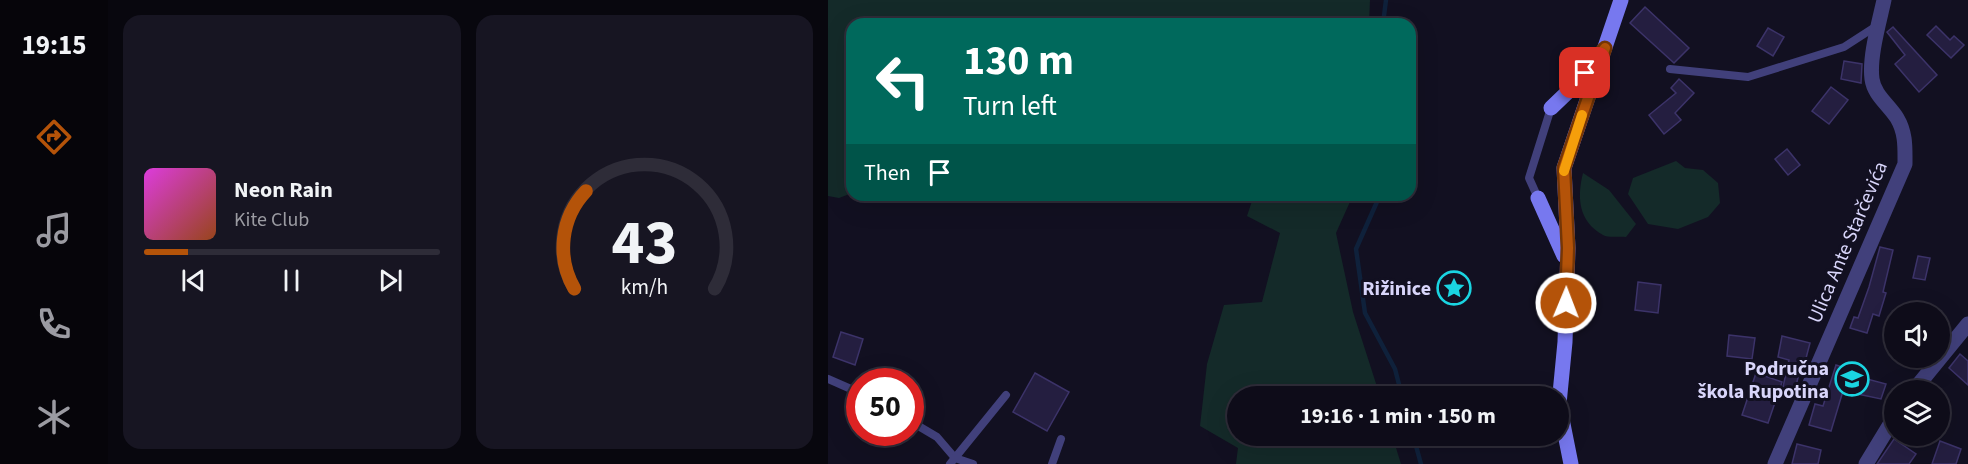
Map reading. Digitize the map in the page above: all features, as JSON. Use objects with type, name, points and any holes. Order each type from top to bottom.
[{"type":"main road","points":[[1571,464],[1559,404],[1565,342],[1567,265],[1564,168],[1621,0]]},
{"type":"main road","points":[[1551,108],[1575,85],[1605,48]]},
{"type":"main road","points":[[1538,198],[1567,265]]},
{"type":"street","name":"Ulica Ante Starčevića","points":[[1775,464],[1905,164],[1906,140],[1898,119],[1876,91],[1872,80],[1884,0]]},
{"type":"street","points":[[1922,380],[1968,324]]},
{"type":"street","points":[[1866,464],[1884,434]]},
{"type":"lane","points":[[1670,69],[1748,77],[1844,47],[1879,24]]},
{"type":"lane","points":[[1538,198],[1529,178],[1551,108]]},
{"type":"lane","points":[[828,379],[846,387]]},
{"type":"lane","points":[[952,461],[1006,395]]},
{"type":"lane","points":[[924,429],[937,437],[952,461],[973,464]]},
{"type":"lane","points":[[1052,464],[1061,439]]},
{"type":"green space","points":[[828,0],[1370,0],[1369,18],[846,18],[846,195],[839,198],[828,196]]},
{"type":"green space","points":[[1676,161],[1685,168],[1703,170],[1718,183],[1720,203],[1708,217],[1678,229],[1648,224],[1628,194],[1633,178]]},
{"type":"green space","points":[[1583,173],[1609,190],[1636,224],[1626,237],[1605,236],[1588,223],[1581,208],[1580,199]]},
{"type":"green space","points":[[1252,201],[1350,201],[1336,233],[1353,312],[1377,386],[1227,386],[1227,442],[1200,426],[1207,364],[1224,305],[1262,302],[1280,233],[1247,216]]},
{"type":"green space","points":[[1235,446],[1395,446],[1401,464],[1236,464],[1238,448]]},
{"type":"building","points":[[1645,7],[1689,48],[1674,63],[1630,23]]},
{"type":"building","points":[[1936,26],[1950,40],[1954,36],[1964,45],[1951,58],[1927,35]]},
{"type":"building","points":[[1893,27],[1937,75],[1919,92],[1895,64],[1905,55],[1887,32]]},
{"type":"building","points":[[1768,28],[1784,37],[1773,56],[1757,46]]},
{"type":"building","points":[[1844,61],[1862,64],[1861,83],[1841,79]]},
{"type":"building","points":[[1679,79],[1694,93],[1675,113],[1681,120],[1664,134],[1649,115],[1676,93],[1671,88]]},
{"type":"building","points":[[1831,87],[1848,100],[1829,124],[1812,111]]},
{"type":"building","points":[[1787,149],[1800,165],[1788,175],[1775,159]]},
{"type":"building","points":[[1880,247],[1893,250],[1883,292],[1886,293],[1879,316],[1873,314],[1867,333],[1850,328],[1854,317],[1858,318]]},
{"type":"building","points":[[1918,256],[1930,258],[1925,280],[1913,278]]},
{"type":"building","points":[[1638,282],[1661,285],[1658,313],[1635,310]]},
{"type":"building","points":[[841,332],[863,339],[855,365],[833,357]]},
{"type":"building","points":[[1729,335],[1755,338],[1752,359],[1727,356]]},
{"type":"building","points":[[1782,336],[1810,343],[1805,362],[1802,361],[1795,390],[1783,387],[1789,360],[1778,357]]},
{"type":"building","points":[[1960,354],[1968,361],[1968,385],[1949,368]]},
{"type":"building","points":[[1836,365],[1856,371],[1852,381],[1856,376],[1884,383],[1881,399],[1843,391],[1831,431],[1809,425],[1815,404],[1823,406]]},
{"type":"building","points":[[1035,373],[1069,392],[1047,431],[1013,412]]},
{"type":"building","points":[[1756,373],[1782,382],[1768,423],[1742,415]]},
{"type":"building","points":[[1797,444],[1821,450],[1818,464],[1792,464]]},
{"type":"building","points":[[1950,445],[1961,449],[1956,464],[1932,464],[1938,446]]},
{"type":"building","points":[[1889,446],[1904,446],[1916,454],[1909,464],[1877,464]]},
{"type":"waterway","points":[[1384,18],[1386,0]]},
{"type":"waterway","points":[[1377,201],[1356,249],[1365,313],[1395,369],[1399,386]]},
{"type":"waterway","points":[[1416,446],[1421,464]]},
{"type":"slow traffic","points":[[1564,171],[1582,115]]},
{"type":"place","name":"Rižinice","points":[[1454,288]]},
{"type":"place","name":"Područna škola Rupotina","points":[[1852,379]]},
{"type":"route","points":[[1566,303],[1568,248],[1564,168],[1605,48],[1585,73]]}]
